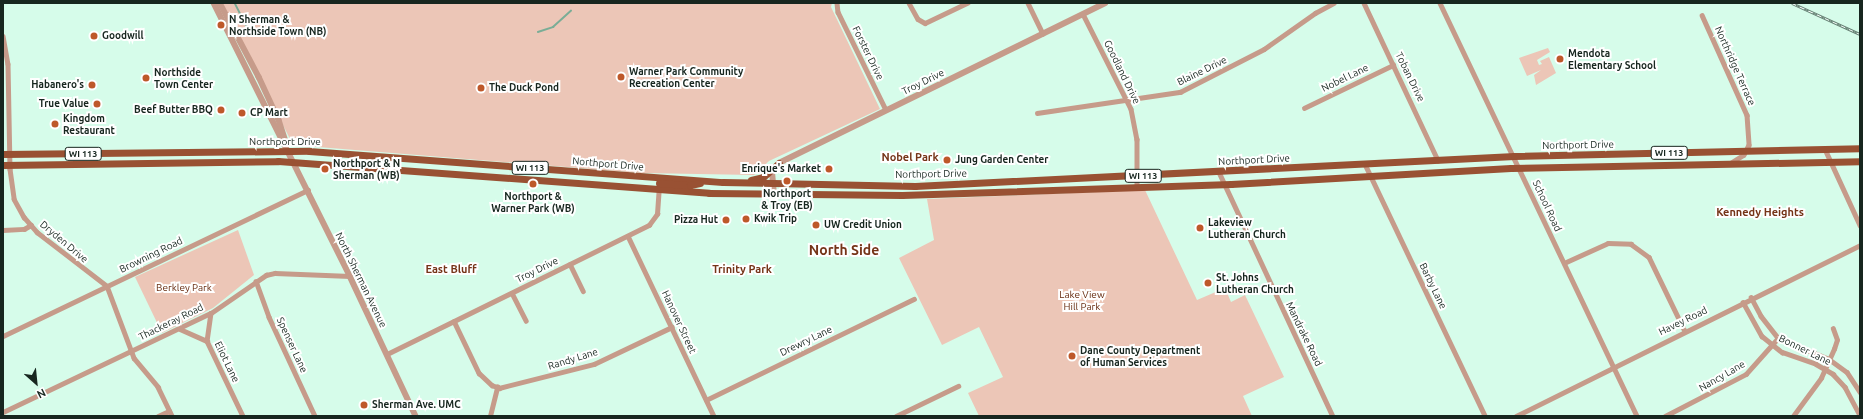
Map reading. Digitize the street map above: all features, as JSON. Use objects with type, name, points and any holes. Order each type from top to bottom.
[{"type":"main road","name":"Northport Drive","points":[[7,165],[294,162],[690,185],[704,181],[772,184],[900,185],[1137,176],[1514,156],[1860,148]]},
{"type":"main road","name":"Northport Drive","points":[[7,154],[329,152],[774,194],[844,195],[1137,188],[1520,168],[1860,161]]},
{"type":"main road","points":[[137,163],[155,153]]},
{"type":"main road","points":[[723,182],[759,179],[779,163]]},
{"type":"main road","points":[[844,195],[866,190],[896,190],[900,185]]},
{"type":"street","name":"North Sherman Avenue","points":[[214,3],[308,190],[416,416]]},
{"type":"street","name":"North Sherman Avenue","points":[[220,3],[247,51],[277,115],[289,152]]},
{"type":"street","name":"Forster Drive","points":[[836,3],[838,12],[886,110]]},
{"type":"street","points":[[909,3],[918,19],[925,23],[967,3]]},
{"type":"street","points":[[1028,3],[1042,34]]},
{"type":"street","name":"Troy Drive","points":[[779,163],[1105,3]]},
{"type":"street","name":"Blaine Drive","points":[[1037,113],[1174,94],[1190,88],[1276,42],[1315,13],[1334,3]]},
{"type":"street","name":"Toban Drive","points":[[1364,3],[1438,160]]},
{"type":"street","name":"School Road","points":[[1440,3],[1637,416]]},
{"type":"street","name":"Goodland Drive","points":[[1083,14],[1127,100],[1135,124],[1137,188]]},
{"type":"street","name":"Northridge Terrace","points":[[1702,15],[1746,109],[1749,136],[1747,151]]},
{"type":"street","name":"Dryden Drive","points":[[3,36],[8,64],[7,165],[14,199],[31,225],[107,286]]},
{"type":"street","name":"Nobel Lane","points":[[1304,108],[1393,65]]},
{"type":"street","points":[[1825,149],[1860,225]]},
{"type":"street","points":[[1730,164],[1747,151]]},
{"type":"street","points":[[774,194],[772,184],[773,170],[779,163]]},
{"type":"street","name":"Barby Lane","points":[[1365,164],[1485,416]]},
{"type":"street","name":"Mandrake Road","points":[[1219,172],[1223,184],[1333,416]]},
{"type":"street","name":"Troy Drive","points":[[387,354],[628,236],[655,219],[659,183]]},
{"type":"street","name":"Browning Road","points":[[3,336],[308,190]]},
{"type":"street","points":[[1854,210],[1860,207]]},
{"type":"street","points":[[3,230],[24,229],[31,225]]},
{"type":"street","name":"Hanover Street","points":[[628,236],[714,416]]},
{"type":"street","points":[[1564,263],[1608,243],[1631,244],[1639,249],[1654,264],[1685,331]]},
{"type":"street","name":"Havey Road","points":[[1516,416],[1613,366],[1860,245]]},
{"type":"street","points":[[570,264],[583,292]]},
{"type":"street","name":"Thackeray Road","points":[[3,412],[211,313],[256,280],[275,273],[350,276]]},
{"type":"street","name":"Spenser Lane","points":[[256,280],[269,317],[315,416]]},
{"type":"street","points":[[107,286],[131,352],[158,388],[172,416]]},
{"type":"street","points":[[512,293],[526,321]]},
{"type":"street","name":"Bonner Lane","points":[[1751,298],[1761,316],[1778,338],[1829,359],[1847,372],[1860,392]]},
{"type":"street","name":"Drewry Lane","points":[[706,400],[914,299]]},
{"type":"street","name":"Bonner Lane","points":[[1743,302],[1758,331],[1772,345],[1782,352],[1825,369],[1845,387],[1860,415]]},
{"type":"street","name":"Eliot Lane","points":[[211,313],[207,341],[243,416]]},
{"type":"street","points":[[454,321],[479,373],[497,387],[490,416]]},
{"type":"street","name":"Randy Lane","points":[[497,387],[510,386],[594,364],[672,327]]},
{"type":"street","points":[[180,329],[207,341]]},
{"type":"street","points":[[1793,416],[1825,369],[1837,340],[1833,329]]},
{"type":"street","name":"Nancy Lane","points":[[1665,416],[1746,374],[1778,338]]},
{"type":"street","points":[[896,416],[958,386]]},
{"type":"street","points":[[158,416],[169,410]]},
{"type":"green space","points":[[222,3],[832,3],[831,7],[880,109],[769,161],[754,175],[641,173],[293,145]]},
{"type":"green space","points":[[1548,48],[1550,52],[1537,60],[1539,65],[1542,64],[1540,61],[1549,57],[1556,73],[1536,85],[1534,75],[1541,70],[1527,76],[1519,58]]},
{"type":"green space","name":"Lake View Hill Park","points":[[1145,190],[1197,300],[1225,288],[1231,302],[1245,295],[1284,377],[1243,396],[1252,416],[979,416],[968,393],[1003,377],[979,327],[942,345],[899,258],[934,240],[927,199]]},
{"type":"green space","name":"Berkley Park","points":[[238,230],[254,275],[213,308],[162,333],[135,277]]},
{"type":"waterway","points":[[235,3],[247,27]]},
{"type":"waterway","points":[[538,32],[553,27],[571,11]]},
{"type":"railway","points":[[1792,3],[1860,34]]},
{"type":"place","name":"N Sherman & Northside Town (NB)","points":[[221,25]]},
{"type":"place","name":"Goodwill","points":[[94,36]]},
{"type":"place","name":"Mendota Elementary School","points":[[1560,59]]},
{"type":"place","name":"Warner Park Community Recreation Center","points":[[621,77]]},
{"type":"place","name":"Northside Town Center","points":[[146,78]]},
{"type":"place","name":"Habanero's","points":[[92,85]]},
{"type":"place","name":"The Duck Pond","points":[[481,88]]},
{"type":"place","name":"True Value","points":[[97,104]]},
{"type":"place","name":"Beef Butter BBQ","points":[[221,110]]},
{"type":"place","name":"CP Mart","points":[[242,113]]},
{"type":"place","name":"Kingdom Restaurant","points":[[55,124]]},
{"type":"place","name":"Jung Garden Center","points":[[947,160]]},
{"type":"place","name":"Northport & N Sherman (WB)","points":[[325,169]]},
{"type":"place","name":"Enrique's Market","points":[[829,169]]},
{"type":"place","name":"Northport & Troy (EB)","points":[[787,181]]},
{"type":"place","name":"Northport & Warner Park (WB)","points":[[533,184]]},
{"type":"place","name":"Kwik Trip","points":[[746,219]]},
{"type":"place","name":"Pizza Hut","points":[[726,220]]},
{"type":"place","name":"UW Credit Union","points":[[816,225]]},
{"type":"place","name":"Lakeview Lutheran Church","points":[[1200,228]]},
{"type":"place","name":"St. Johns Lutheran Church","points":[[1208,283]]},
{"type":"place","name":"Dane County Department of Human Services","points":[[1072,356]]},
{"type":"place","name":"Sherman Ave. UMC","points":[[364,405]]},
{"type":"district","name":"Nobel Park","points":[[910,157]]},
{"type":"district","name":"Kennedy Heights","points":[[1760,212]]},
{"type":"district","name":"North Side","points":[[844,250]]},
{"type":"district","name":"East Bluff","points":[[451,269]]},
{"type":"district","name":"Trinity Park","points":[[742,269]]}]
